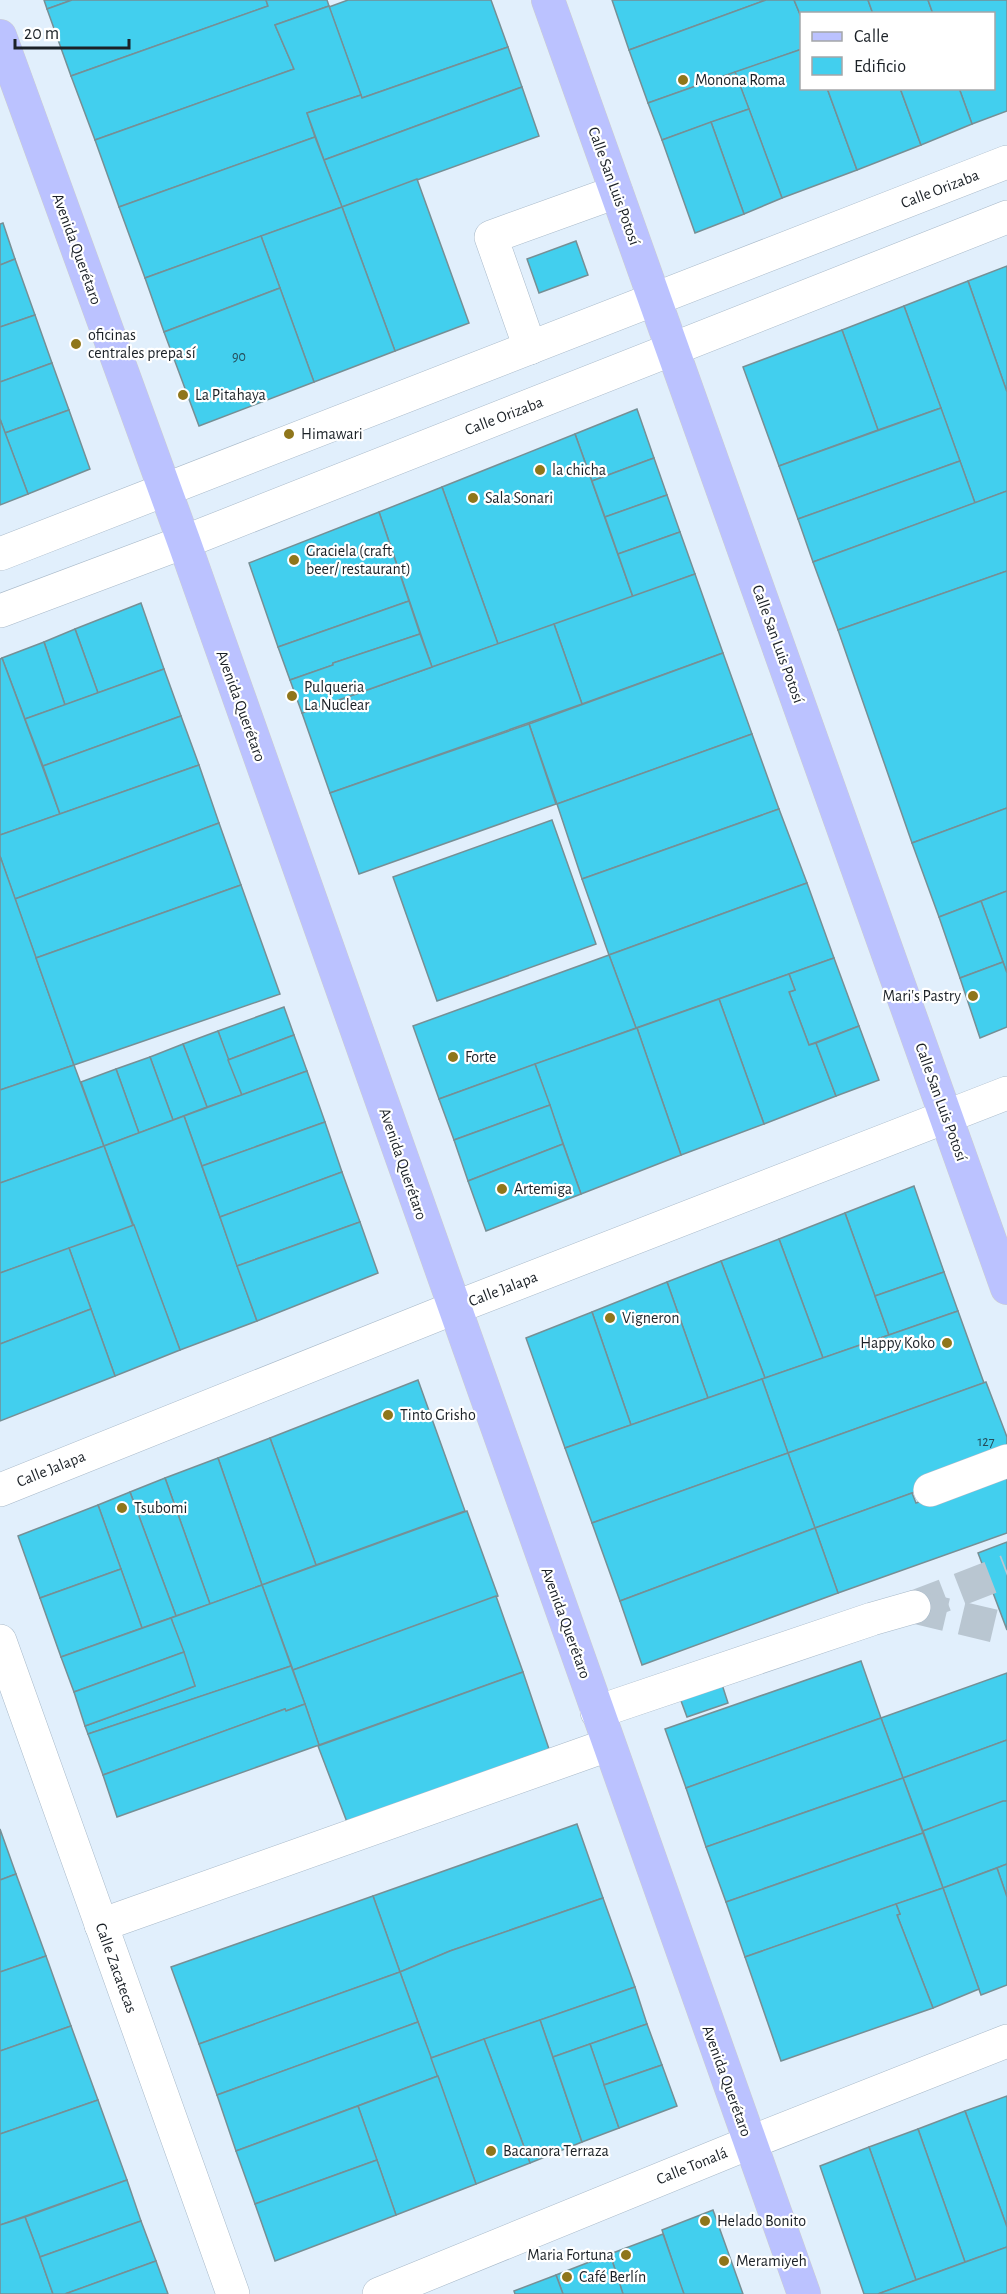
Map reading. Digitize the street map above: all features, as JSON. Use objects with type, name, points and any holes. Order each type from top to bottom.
[{"type":"main road","name":"Calle San Luis Potosí","points":[[548,0],[1007,1288]]},
{"type":"main road","name":"Avenida Querétaro","points":[[0,36],[184,542],[804,2294]]},
{"type":"street","name":"Calle Orizaba","points":[[0,554],[1007,162]]},
{"type":"street","points":[[530,348],[491,237],[616,192]]},
{"type":"street","name":"Calle Orizaba","points":[[0,611],[184,542],[1007,217]]},
{"type":"street","name":"Calle Jalapa","points":[[0,1490],[454,1308],[1007,1093]]},
{"type":"street","points":[[930,1490],[1007,1461]]},
{"type":"street","points":[[597,1712],[872,1618],[914,1606]]},
{"type":"street","name":"Calle Zacatecas","points":[[0,1641],[233,2294]]},
{"type":"street","points":[[101,1925],[608,1745]]},
{"type":"street","name":"Calle Tonalá","points":[[379,2294],[1007,2041]]},
{"type":"building","points":[[44,0],[72,0],[47,9]]},
{"type":"building","points":[[72,0],[266,0],[268,6],[71,76],[47,9]]},
{"type":"building","points":[[266,0],[327,0],[329,6],[275,25],[294,69],[95,140],[71,76],[268,6]]},
{"type":"building","points":[[348,0],[491,0],[508,47],[362,98],[329,7]]},
{"type":"building","points":[[612,0],[766,0],[629,50]]},
{"type":"building","points":[[766,0],[794,0],[800,14],[800,50],[648,103],[629,50]]},
{"type":"building","points":[[794,0],[868,0],[872,12],[800,12],[800,14]]},
{"type":"building","points":[[868,0],[928,0],[932,12],[872,12]]},
{"type":"building","points":[[928,0],[1007,0],[1007,111],[972,124],[960,90],[995,90],[995,12],[932,12]]},
{"type":"building","points":[[329,6],[361,95],[307,113],[315,137],[119,207],[95,140],[294,69],[275,25]]},
{"type":"building","points":[[508,47],[522,87],[324,160],[307,113],[361,95],[362,98]]},
{"type":"building","points":[[800,50],[800,90],[828,90],[857,170],[782,198],[735,72]]},
{"type":"building","points":[[735,72],[749,109],[662,140],[648,103]]},
{"type":"building","points":[[522,87],[539,136],[342,207],[324,160]]},
{"type":"building","points":[[828,90],[901,90],[921,145],[857,170]]},
{"type":"building","points":[[901,90],[960,90],[972,124],[921,145]]},
{"type":"building","points":[[749,109],[782,198],[744,214],[711,122]]},
{"type":"building","points":[[711,122],[744,214],[695,233],[662,140]]},
{"type":"building","points":[[315,137],[342,207],[145,278],[119,207]]},
{"type":"building","points":[[417,179],[469,323],[395,351],[342,207]]},
{"type":"building","points":[[342,207],[395,351],[314,382],[261,236]]},
{"type":"building","points":[[3,223],[15,259],[0,265],[0,224]]},
{"type":"building","points":[[261,236],[280,288],[164,332],[145,278]]},
{"type":"building","points":[[576,241],[588,275],[539,293],[527,259]]},
{"type":"building","points":[[15,259],[35,315],[0,327],[0,265]]},
{"type":"building","points":[[1007,266],[1007,392],[968,281]]},
{"type":"building","points":[[968,281],[1007,392],[1007,491],[975,503],[904,306]]},
{"type":"building","points":[[280,288],[314,382],[199,426],[164,332]]},
{"type":"building","points":[[904,306],[941,408],[878,430],[842,330]]},
{"type":"building","points":[[35,315],[52,363],[0,382],[0,327]]},
{"type":"building","points":[[842,330],[878,430],[779,466],[743,367]]},
{"type":"building","points":[[52,363],[69,410],[5,433],[0,419],[0,382]]},
{"type":"building","points":[[941,408],[960,461],[798,519],[779,466]]},
{"type":"building","points":[[637,409],[654,458],[592,481],[575,434]]},
{"type":"building","points":[[69,410],[90,469],[28,494],[5,433]]},
{"type":"building","points":[[0,419],[28,494],[0,505]]},
{"type":"building","points":[[575,434],[633,597],[498,644],[442,487]]},
{"type":"building","points":[[654,458],[667,495],[605,517],[592,481]]},
{"type":"building","points":[[960,461],[975,503],[813,562],[798,519]]},
{"type":"building","points":[[442,487],[498,644],[432,667],[379,512]]},
{"type":"building","points":[[1007,491],[1007,571],[838,630],[813,562]]},
{"type":"building","points":[[667,495],[680,532],[618,554],[605,517]]},
{"type":"building","points":[[379,512],[409,601],[278,647],[249,563]]},
{"type":"building","points":[[680,532],[695,574],[633,597],[618,554]]},
{"type":"building","points":[[1007,571],[1007,808],[912,843],[838,630]]},
{"type":"building","points":[[695,574],[723,653],[582,704],[554,624]]},
{"type":"building","points":[[409,601],[420,634],[290,680],[278,647]]},
{"type":"building","points":[[141,603],[164,669],[98,693],[75,629]]},
{"type":"building","points":[[554,624],[582,704],[330,793],[302,713]]},
{"type":"building","points":[[75,629],[98,693],[65,705],[44,642]]},
{"type":"building","points":[[420,634],[432,667],[302,713],[290,680]]},
{"type":"building","points":[[44,642],[65,705],[25,719],[2,658]]},
{"type":"building","points":[[723,653],[752,734],[557,804],[529,724]]},
{"type":"building","points":[[2,658],[60,814],[0,835],[0,659]]},
{"type":"building","points":[[164,669],[181,716],[43,766],[25,719]]},
{"type":"building","points":[[181,716],[199,765],[60,814],[43,766]]},
{"type":"building","points":[[529,724],[556,804],[359,874],[330,793]]},
{"type":"building","points":[[752,734],[779,809],[582,879],[557,804]]},
{"type":"building","points":[[199,765],[219,823],[15,899],[0,856],[0,835]]},
{"type":"building","points":[[1007,808],[1007,891],[939,917],[912,843]]},
{"type":"building","points":[[779,809],[807,883],[609,955],[582,879]]},
{"type":"building","points":[[552,820],[596,944],[437,1001],[393,877]]},
{"type":"building","points":[[219,823],[241,885],[36,958],[15,899]]},
{"type":"building","points":[[0,856],[74,1065],[0,1090]]},
{"type":"building","points":[[807,883],[834,958],[636,1028],[609,955]]},
{"type":"building","points":[[241,885],[280,994],[74,1065],[36,958]]},
{"type":"building","points":[[1007,891],[1007,973],[981,901]]},
{"type":"building","points":[[981,901],[1003,962],[960,978],[939,917]]},
{"type":"building","points":[[609,955],[636,1028],[439,1099],[413,1026]]},
{"type":"building","points":[[834,958],[859,1026],[809,1045],[789,992],[795,990],[789,974]]},
{"type":"building","points":[[1003,962],[1007,973],[1007,1027],[980,1038],[960,978]]},
{"type":"building","points":[[789,974],[795,990],[789,992],[809,1045],[816,1043],[836,1096],[764,1124],[719,999]]},
{"type":"building","points":[[719,999],[764,1124],[681,1155],[637,1028]]},
{"type":"building","points":[[284,1007],[294,1035],[228,1060],[218,1031]]},
{"type":"building","points":[[859,1026],[879,1080],[836,1096],[816,1043]]},
{"type":"building","points":[[637,1028],[681,1155],[581,1194],[535,1064]]},
{"type":"building","points":[[218,1031],[242,1095],[207,1107],[183,1044]]},
{"type":"building","points":[[294,1035],[307,1071],[242,1095],[228,1060]]},
{"type":"building","points":[[183,1044],[207,1107],[173,1120],[150,1057]]},
{"type":"building","points":[[150,1057],[173,1120],[139,1133],[116,1069]]},
{"type":"building","points":[[535,1064],[550,1105],[454,1140],[439,1099]]},
{"type":"building","points":[[74,1065],[104,1146],[0,1183],[0,1090]]},
{"type":"building","points":[[116,1069],[139,1133],[104,1146],[81,1082]]},
{"type":"building","points":[[307,1071],[325,1122],[202,1166],[184,1116]]},
{"type":"building","points":[[550,1105],[563,1144],[468,1181],[454,1140]]},
{"type":"building","points":[[184,1116],[257,1321],[180,1350],[104,1146]]},
{"type":"building","points":[[325,1122],[342,1172],[220,1217],[202,1166]]},
{"type":"building","points":[[563,1144],[581,1194],[486,1231],[468,1181]]},
{"type":"building","points":[[104,1146],[133,1226],[0,1273],[0,1183]]},
{"type":"building","points":[[342,1172],[360,1222],[237,1266],[220,1217]]},
{"type":"building","points":[[914,1186],[944,1272],[875,1296],[845,1213]]},
{"type":"building","points":[[845,1213],[889,1335],[823,1358],[779,1239]]},
{"type":"building","points":[[360,1222],[378,1273],[257,1321],[237,1266]]},
{"type":"building","points":[[134,1225],[180,1350],[115,1376],[69,1248]]},
{"type":"building","points":[[779,1239],[823,1358],[765,1378],[721,1261]]},
{"type":"building","points":[[69,1248],[91,1309],[0,1344],[0,1273]]},
{"type":"building","points":[[721,1261],[765,1378],[708,1398],[667,1282]]},
{"type":"building","points":[[944,1272],[958,1311],[889,1335],[875,1296]]},
{"type":"building","points":[[667,1282],[708,1398],[631,1425],[592,1312]]},
{"type":"building","points":[[91,1309],[115,1376],[0,1421],[0,1344]]},
{"type":"building","points":[[958,1311],[984,1383],[788,1453],[762,1379]]},
{"type":"building","points":[[592,1312],[631,1425],[565,1448],[526,1338]]},
{"type":"building","points":[[762,1379],[788,1453],[592,1523],[565,1448]]},
{"type":"building","points":[[418,1380],[465,1511],[316,1565],[270,1438]]},
{"type":"building","points":[[986,1382],[1007,1437],[1007,1459],[815,1528],[788,1453]]},
{"type":"building","points":[[270,1438],[316,1565],[262,1585],[218,1458]]},
{"type":"building","points":[[788,1453],[815,1528],[620,1601],[592,1523]]},
{"type":"building","points":[[218,1458],[262,1585],[210,1604],[165,1478]]},
{"type":"building","points":[[1007,1471],[1007,1533],[838,1593],[815,1528],[912,1493],[916,1503]]},
{"type":"building","points":[[165,1478],[210,1604],[176,1616],[130,1492]]},
{"type":"building","points":[[130,1492],[176,1616],[142,1628],[98,1505]]},
{"type":"building","points":[[98,1505],[121,1569],[40,1598],[18,1536]]},
{"type":"building","points":[[467,1511],[498,1596],[293,1670],[262,1585]]},
{"type":"building","points":[[815,1528],[838,1593],[642,1665],[620,1601]]},
{"type":"building","points":[[1007,1542],[1007,1630],[978,1553]]},
{"type":"building","points":[[121,1569],[142,1628],[61,1657],[40,1598]]},
{"type":"building","points":[[262,1585],[291,1666],[88,1734],[85,1726],[195,1686],[171,1618]]},
{"type":"building","points":[[496,1596],[523,1672],[319,1745],[293,1670]]},
{"type":"building","points":[[171,1618],[184,1652],[74,1692],[61,1657]]},
{"type":"building","points":[[184,1652],[195,1686],[85,1726],[74,1692]]},
{"type":"building","points":[[861,1661],[881,1718],[686,1788],[665,1729]]},
{"type":"building","points":[[291,1666],[305,1704],[286,1711],[285,1709],[103,1775],[88,1734]]},
{"type":"building","points":[[523,1672],[549,1749],[347,1822],[318,1746]]},
{"type":"building","points":[[1007,1673],[1007,1740],[903,1778],[881,1718]]},
{"type":"building","points":[[719,1675],[728,1703],[687,1717],[677,1690]]},
{"type":"building","points":[[305,1704],[319,1745],[117,1817],[103,1775],[285,1709],[286,1711]]},
{"type":"building","points":[[881,1718],[903,1778],[706,1847],[686,1788]]},
{"type":"building","points":[[1007,1740],[1007,1801],[923,1831],[903,1778]]},
{"type":"building","points":[[903,1778],[923,1833],[726,1902],[706,1847]]},
{"type":"building","points":[[1007,1801],[1007,1864],[943,1888],[923,1831]]},
{"type":"building","points":[[577,1824],[603,1898],[450,1951],[400,1972],[373,1896]]},
{"type":"building","points":[[0,1829],[16,1874],[0,1880]]},
{"type":"building","points":[[923,1833],[943,1888],[745,1957],[726,1902]]},
{"type":"building","points":[[1007,1864],[1007,1897],[997,1868]]},
{"type":"building","points":[[997,1868],[1007,1897],[1007,1985],[981,1995],[943,1888]]},
{"type":"building","points":[[16,1874],[46,1956],[0,1972],[0,1880]]},
{"type":"building","points":[[943,1888],[979,1989],[933,2008],[897,1915],[900,1914],[896,1904]]},
{"type":"building","points":[[373,1896],[400,1972],[199,2044],[171,1967]]},
{"type":"building","points":[[603,1898],[635,1987],[431,2058],[400,1972],[450,1951]]},
{"type":"building","points":[[896,1904],[900,1914],[897,1915],[933,2008],[781,2061],[745,1957]]},
{"type":"building","points":[[46,1956],[71,2026],[0,2051],[0,1972]]},
{"type":"building","points":[[400,1972],[418,2022],[217,2095],[199,2044]]},
{"type":"building","points":[[635,1987],[647,2024],[553,2057],[540,2020]]},
{"type":"building","points":[[540,2020],[582,2142],[530,2163],[484,2039]]},
{"type":"building","points":[[418,2022],[438,2076],[236,2151],[217,2095]]},
{"type":"building","points":[[647,2024],[662,2065],[604,2085],[590,2044]]},
{"type":"building","points":[[71,2026],[98,2100],[0,2134],[0,2051]]},
{"type":"building","points":[[484,2039],[530,2163],[476,2184],[431,2058]]},
{"type":"building","points":[[590,2044],[619,2128],[582,2142],[553,2057]]},
{"type":"building","points":[[662,2065],[677,2106],[619,2128],[604,2085]]},
{"type":"building","points":[[438,2076],[476,2184],[396,2215],[358,2106]]},
{"type":"building","points":[[1007,2096],[1007,2227],[965,2111]]},
{"type":"building","points":[[98,2100],[127,2180],[0,2225],[0,2134]]},
{"type":"building","points":[[358,2106],[377,2160],[255,2204],[236,2151]]},
{"type":"building","points":[[965,2111],[1007,2227],[1007,2247],[965,2262],[918,2129]]},
{"type":"building","points":[[918,2129],[965,2262],[916,2280],[869,2147]]},
{"type":"building","points":[[869,2147],[916,2280],[878,2294],[864,2294],[820,2166]]},
{"type":"building","points":[[377,2160],[396,2215],[275,2261],[255,2204]]},
{"type":"building","points":[[127,2180],[141,2221],[40,2257],[25,2217]]},
{"type":"building","points":[[713,2210],[743,2294],[684,2294],[681,2287],[662,2230]]},
{"type":"building","points":[[25,2217],[53,2294],[0,2294],[0,2225]]},
{"type":"building","points":[[141,2221],[156,2261],[65,2294],[53,2294],[40,2257]]},
{"type":"building","points":[[663,2234],[684,2294],[623,2294],[610,2254]]},
{"type":"building","points":[[1007,2247],[1007,2294],[878,2294],[916,2280]]},
{"type":"building","points":[[610,2254],[623,2294],[563,2294],[556,2275]]},
{"type":"building","points":[[156,2261],[168,2294],[65,2294]]},
{"type":"building","points":[[556,2275],[563,2294],[515,2294],[514,2291]]},
{"type":"tunnel","points":[[914,1607],[1007,1571]]},
{"type":"tunnel","points":[[914,1607],[1007,1629]]},
{"type":"place","name":"Monona Roma","points":[[683,80]]},
{"type":"place","name":"oficinas centrales prepa sí","points":[[76,344]]},
{"type":"place","name":"La Pitahaya","points":[[183,395]]},
{"type":"place","name":"Himawari","points":[[289,434]]},
{"type":"place","name":"la chicha","points":[[540,470]]},
{"type":"place","name":"Sala Sonari","points":[[473,498]]},
{"type":"place","name":"Graciela (craft beer/ restaurant)","points":[[294,560]]},
{"type":"place","name":"Pulqueria La Nuclear","points":[[292,696]]},
{"type":"place","name":"Mari's Pastry","points":[[973,996]]},
{"type":"place","name":"Forte","points":[[453,1057]]},
{"type":"place","name":"Artemiga","points":[[502,1189]]},
{"type":"place","name":"Vigneron","points":[[610,1318]]},
{"type":"place","name":"Happy Koko","points":[[947,1343]]},
{"type":"place","name":"Tinto Grisho","points":[[388,1415]]},
{"type":"place","name":"Tsubomi","points":[[122,1508]]},
{"type":"place","name":"Bacanora Terraza","points":[[491,2151]]},
{"type":"place","name":"Helado Bonito","points":[[705,2221]]},
{"type":"place","name":"Maria Fortuna","points":[[626,2255]]},
{"type":"place","name":"Meramiyeh","points":[[724,2261]]},
{"type":"place","name":"Café Berlín","points":[[567,2277]]}]
